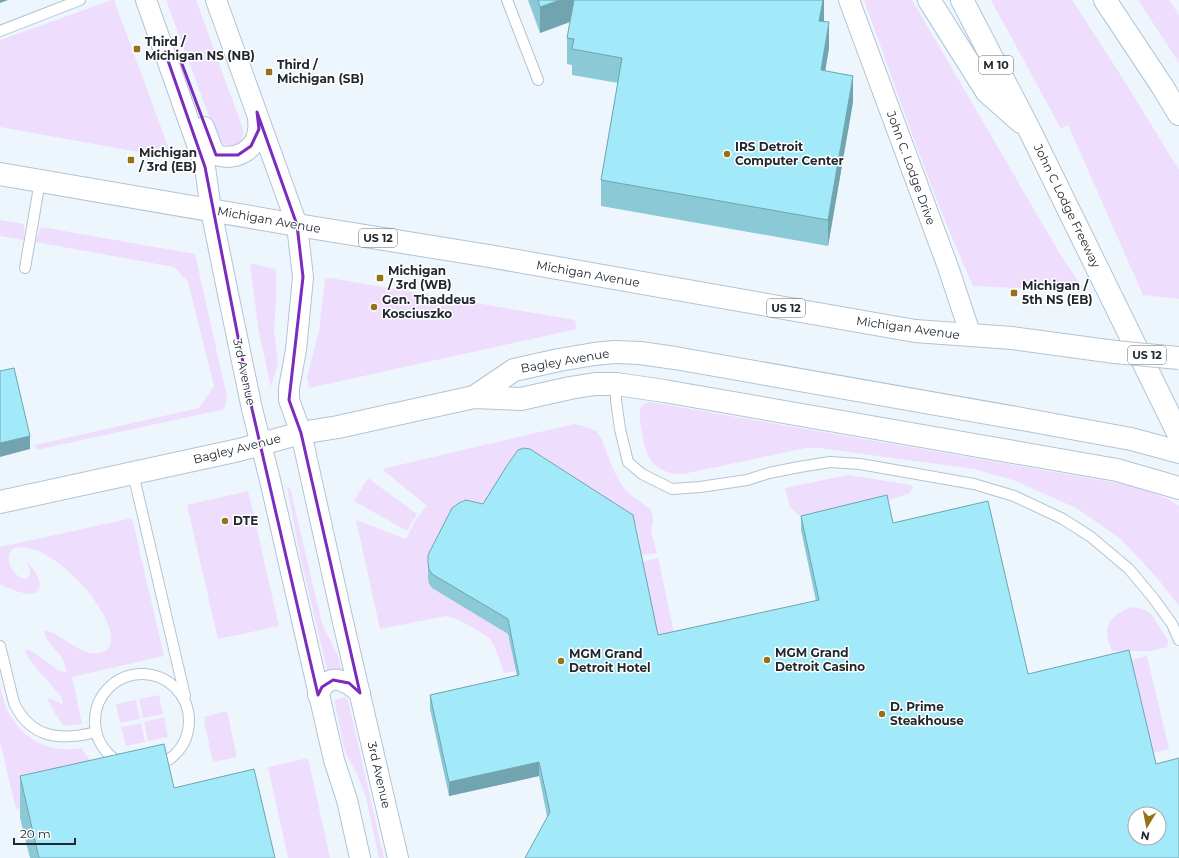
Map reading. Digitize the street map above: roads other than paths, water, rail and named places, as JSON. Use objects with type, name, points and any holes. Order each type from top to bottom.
[{"type":"main road","points":[[929,0],[986,92],[1029,129]]},
{"type":"main road","name":"John C Lodge Freeway","points":[[962,0],[1029,129],[1179,435]]},
{"type":"main road","points":[[1105,0],[1179,114]]},
{"type":"main road","name":"Michigan Avenue","points":[[0,174],[489,256],[915,331],[1012,338],[1115,352],[1179,358]]},
{"type":"main road","name":"Bagley Avenue","points":[[474,397],[514,370],[594,354],[615,352],[640,353],[676,358],[1131,439],[1179,452]]},
{"type":"main road","name":"Bagley Avenue","points":[[0,502],[239,450],[301,433],[338,427],[474,397],[521,398],[596,384],[616,384],[664,391],[1117,470],[1179,488]]},
{"type":"street","name":"3rd Avenue","points":[[146,0],[205,167],[212,210],[252,409],[318,695],[334,760],[347,800],[360,858]]},
{"type":"street","name":"3rd Avenue","points":[[216,0],[297,225],[303,277],[296,350],[289,388],[289,400],[301,433],[398,858]]},
{"type":"street","name":"John C. Lodge Drive","points":[[849,0],[972,336]]},
{"type":"street","name":"3rd Avenue","points":[[165,52],[179,56],[216,155],[223,157],[238,155],[245,152],[252,146],[258,129],[257,112]]},
{"type":"street","points":[[318,695],[322,687],[332,680],[339,680],[349,683],[360,693]]},
{"type":"lane","points":[[0,31],[80,0]]},
{"type":"lane","points":[[507,0],[538,80]]},
{"type":"lane","points":[[25,268],[40,181]]},
{"type":"lane","points":[[616,384],[616,400],[620,429],[628,462],[642,474],[672,489],[700,487],[739,481],[799,467],[830,462],[860,464],[974,484],[1014,496],[1063,519],[1091,537],[1129,569],[1159,605],[1172,624],[1179,640]]},
{"type":"lane","points":[[133,473],[188,710],[188,731],[183,744],[169,760],[156,766],[136,768],[122,764],[106,751],[96,732],[96,709],[103,694],[113,683],[135,674],[158,676],[172,684],[182,695],[188,710]]},
{"type":"lane","points":[[0,646],[14,703],[23,718],[38,730],[46,734],[64,737],[96,732]]},
{"type":"place","name":"Third / Michigan NS (NB)","points":[[137,49]]},
{"type":"place","name":"Third / Michigan (SB)","points":[[269,72]]},
{"type":"place","name":"IRS Detroit Computer Center","points":[[727,154]]},
{"type":"place","name":"Michigan / 3rd (EB)","points":[[131,160]]},
{"type":"place","name":"Michigan / 3rd (WB)","points":[[380,278]]},
{"type":"place","name":"Michigan / 5th NS (EB)","points":[[1014,293]]},
{"type":"place","name":"Gen. Thaddeus Kosciuszko","points":[[374,307]]},
{"type":"place","name":"DTE","points":[[225,521]]},
{"type":"place","name":"MGM Grand Detroit Casino","points":[[767,660]]},
{"type":"place","name":"MGM Grand Detroit Hotel","points":[[561,661]]},
{"type":"place","name":"D. Prime Steakhouse","points":[[882,714]]}]
